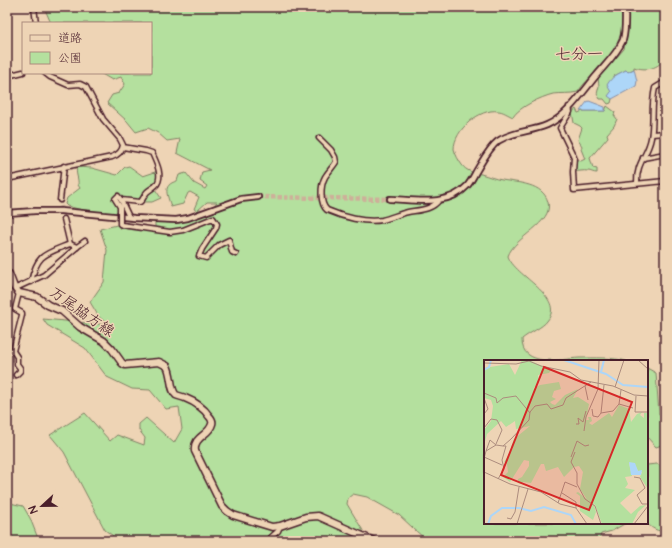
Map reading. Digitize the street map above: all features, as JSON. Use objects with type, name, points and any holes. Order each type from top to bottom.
[{"type":"main road","points":[[7,274],[11,277],[17,291]]},
{"type":"main road","name":"万尾脇方線","points":[[17,291],[37,297],[48,305],[62,311],[80,327],[104,341],[122,363],[126,365],[159,362],[167,366],[176,395],[193,401],[201,406],[212,420],[210,428],[196,441],[194,446],[195,452],[222,506],[227,511],[245,519],[272,527],[318,516],[374,541]]},
{"type":"street","points":[[34,7],[36,22]]},
{"type":"street","points":[[390,200],[439,200],[448,198],[468,186],[491,148],[497,142],[512,134],[547,125],[558,118],[612,58],[619,47],[623,39],[626,7]]},
{"type":"street","points":[[7,76],[22,72]]},
{"type":"street","points":[[7,179],[112,157],[118,155],[123,147],[120,139],[103,119],[86,87],[80,84],[68,85],[46,74]]},
{"type":"street","points":[[637,183],[636,172],[652,134],[655,88],[665,82]]},
{"type":"street","points":[[569,107],[570,112],[560,128],[574,157],[574,190],[665,181]]},
{"type":"street","points":[[652,134],[665,133]]},
{"type":"street","points":[[319,138],[335,156],[336,162],[325,177],[322,201],[324,208],[361,219],[380,220],[428,208],[433,206],[439,200]]},
{"type":"street","points":[[121,200],[140,202],[159,180],[159,169],[152,154],[146,150],[123,147]]},
{"type":"street","points":[[643,158],[665,154]]},
{"type":"street","points":[[60,200],[64,166]]},
{"type":"street","points":[[129,217],[118,196],[115,199],[120,207],[120,224],[170,232],[183,230],[213,218],[217,224],[216,228],[206,241],[199,256],[206,258],[219,245],[229,240],[232,252],[236,254]]},
{"type":"street","points":[[7,213],[61,211],[176,220],[188,218],[241,199],[258,197]]},
{"type":"street","points":[[64,219],[70,244]]},
{"type":"street","points":[[13,351],[22,315],[22,313],[15,309],[17,291],[44,275],[85,241]]},
{"type":"street","points":[[31,282],[36,262],[40,258],[56,249],[70,244],[76,247]]},
{"type":"street","points":[[7,349],[13,351],[17,358],[17,364],[20,371],[16,375]]},
{"type":"street","points":[[267,541],[278,531],[280,526]]},
{"type":"green space","points":[[44,7],[623,7],[622,27],[618,42],[610,56],[578,92],[553,94],[543,97],[525,106],[513,117],[500,111],[484,113],[469,122],[463,128],[455,142],[454,149],[461,163],[468,170],[497,179],[522,183],[535,187],[541,191],[548,202],[548,210],[545,217],[518,242],[508,256],[512,264],[545,295],[550,304],[551,312],[547,321],[522,339],[523,348],[528,354],[543,360],[484,360],[484,524],[624,524],[612,531],[601,534],[599,541],[521,541],[501,537],[500,541],[427,541],[399,515],[367,497],[353,494],[348,498],[347,504],[365,534],[376,541],[120,541],[105,530],[64,452],[50,435],[85,413],[110,441],[117,435],[144,445],[145,438],[139,430],[139,424],[146,418],[174,443],[182,429],[179,407],[166,409],[150,390],[132,389],[107,377],[85,348],[47,325],[43,319],[109,325],[99,317],[90,302],[104,282],[107,250],[100,229],[117,225],[127,229],[139,229],[155,232],[155,221],[179,223],[208,213],[217,202],[207,202],[197,211],[194,209],[199,197],[190,192],[188,193],[183,204],[171,207],[167,195],[167,188],[169,185],[177,181],[179,175],[186,173],[194,183],[205,189],[207,186],[200,181],[202,172],[210,170],[177,153],[180,139],[167,141],[158,133],[148,128],[136,132],[127,121],[107,103],[112,95],[119,93],[125,84],[121,77],[112,80],[102,74],[152,74],[152,22],[50,21]]},
{"type":"green space","points":[[628,7],[665,7],[665,58],[655,67],[643,69],[634,67],[634,69],[627,72],[626,70],[614,76],[611,93],[609,96],[612,99],[611,103],[608,104],[604,99],[600,99],[597,94],[599,86],[598,78],[624,49],[628,29]]},
{"type":"green space","points":[[607,106],[615,112],[614,115],[617,119],[614,126],[607,134],[608,137],[590,158],[593,168],[597,169],[597,173],[574,171],[575,159],[581,161],[585,159],[581,149],[582,146],[578,140],[582,128],[574,123],[572,112],[576,109],[578,113],[583,111],[605,111]]},
{"type":"green space","points":[[129,166],[143,176],[158,171],[157,186],[155,189],[161,198],[152,202],[127,202],[127,199],[117,195],[112,198],[118,207],[118,214],[86,211],[67,206],[65,204],[67,198],[80,188],[78,185],[76,172],[77,167],[92,168],[117,175],[125,167]]},
{"type":"green space","points":[[579,358],[620,360],[553,360]]},
{"type":"green space","points":[[648,369],[656,373],[659,414],[665,415],[665,444],[656,447],[648,438]]},
{"type":"green space","points":[[657,464],[665,468],[665,531],[655,529],[648,524],[648,465]]},
{"type":"green space","points":[[10,503],[23,506],[30,518],[39,541],[7,541],[7,504]]},
{"type":"water","points":[[634,69],[637,81],[636,86],[612,99],[608,96],[611,92],[607,85],[611,79],[626,70],[628,72]]},
{"type":"water","points":[[589,101],[605,107],[605,111],[580,111]]},
{"type":"tunnel","points":[[258,197],[390,199]]},
{"type":"tunnel","points":[[60,200],[64,219]]},
{"type":"district","name":"七分一","points":[[579,54]]}]
